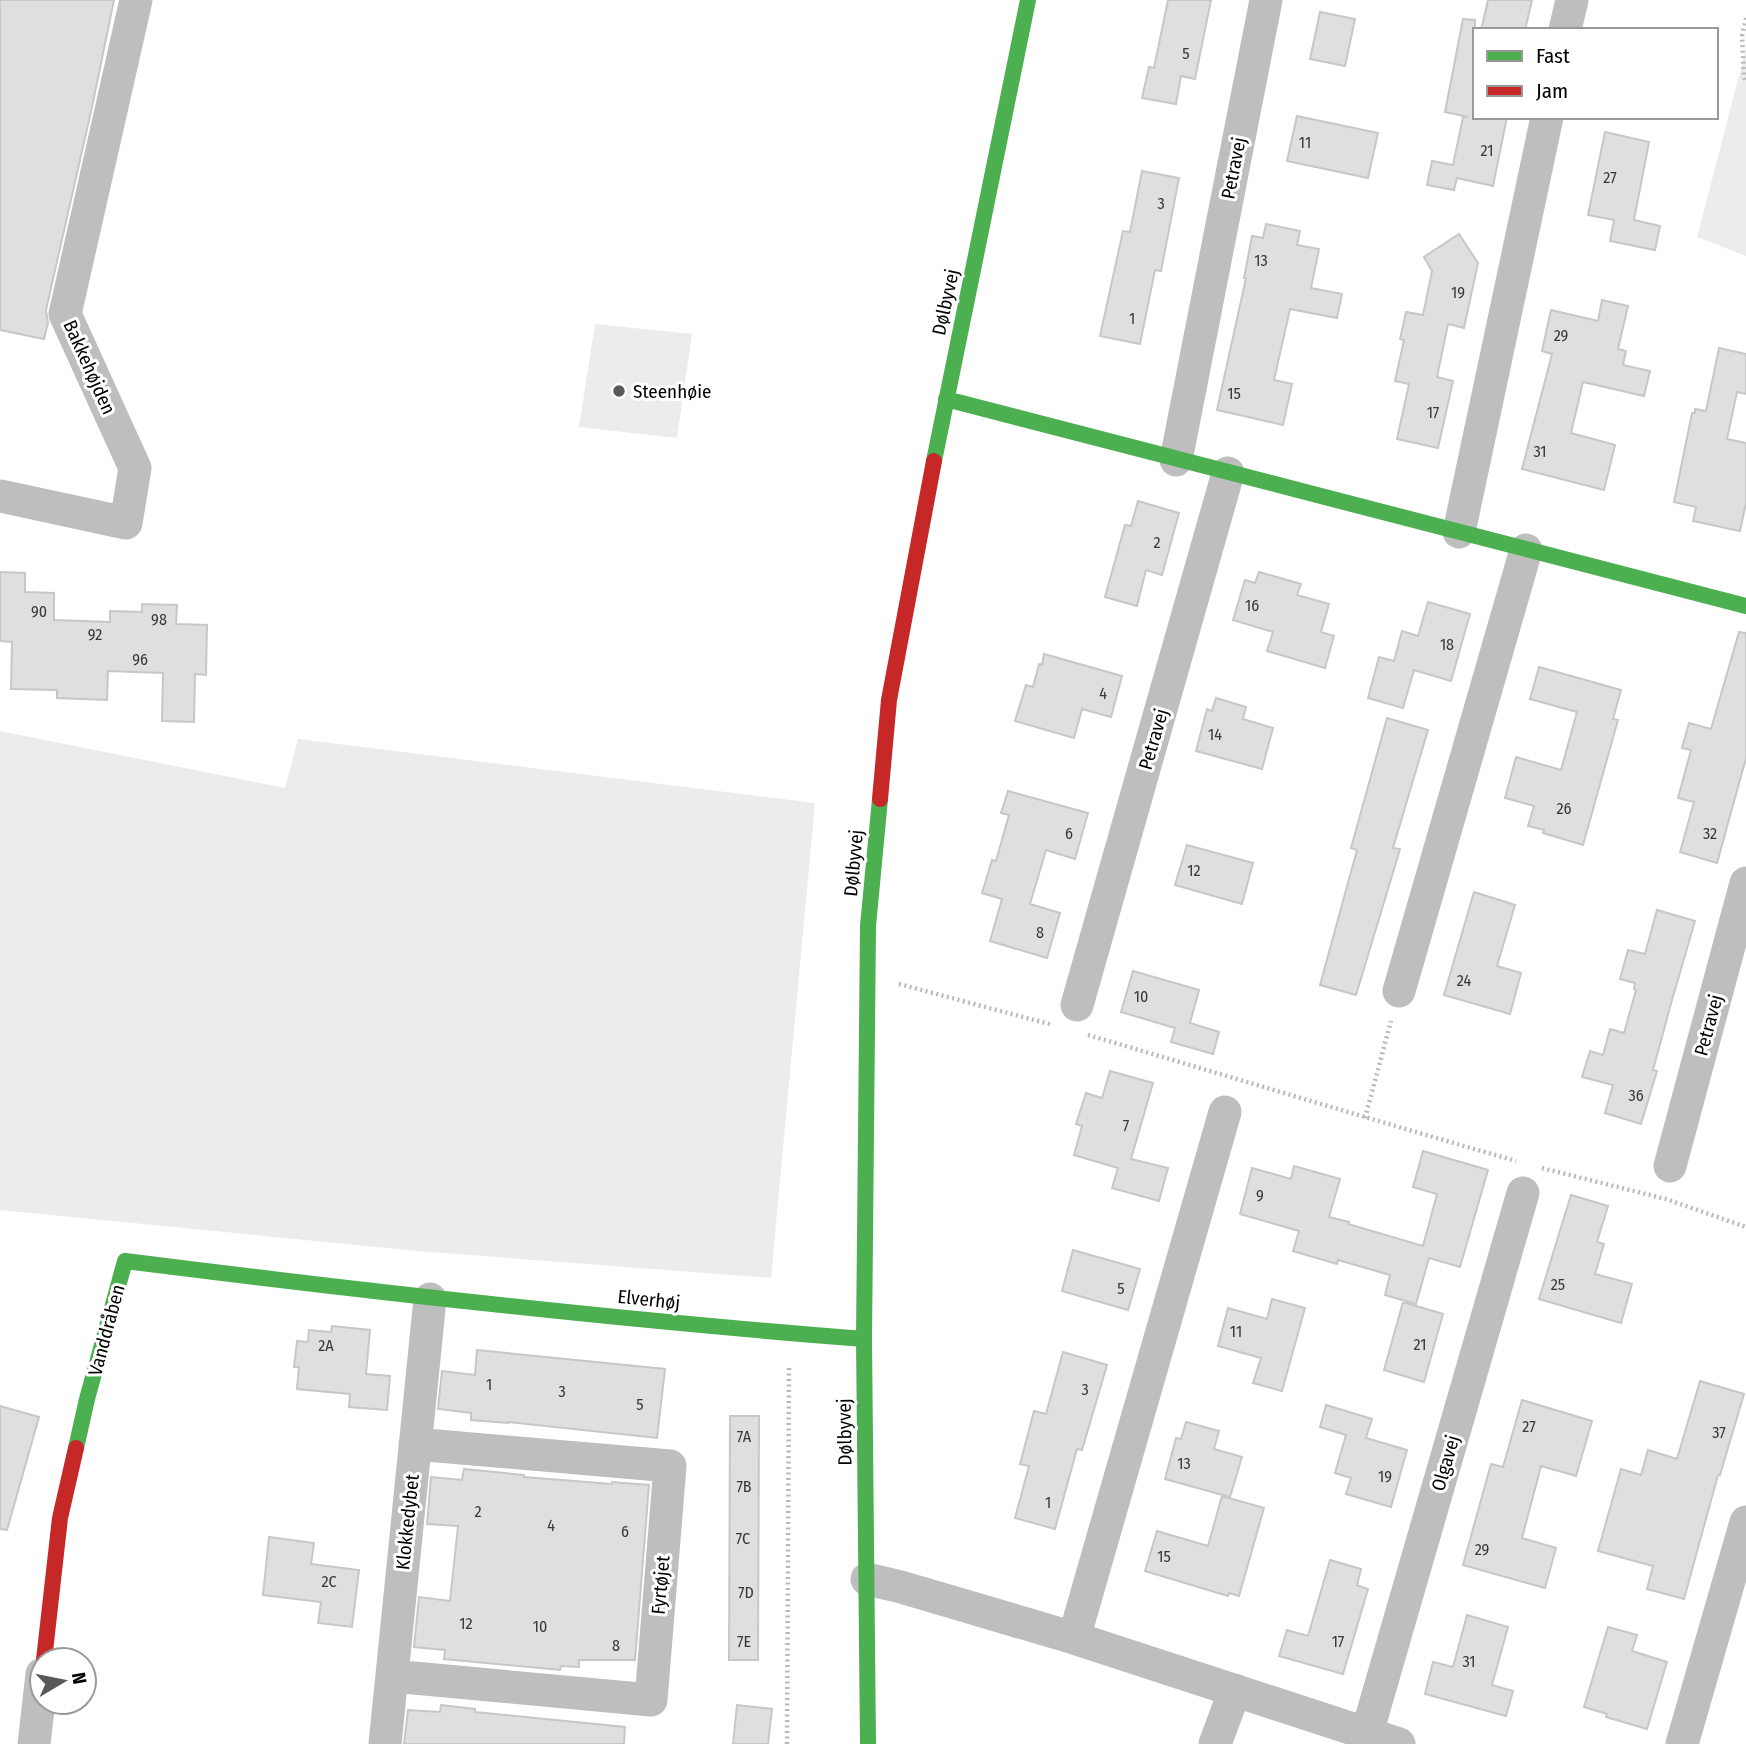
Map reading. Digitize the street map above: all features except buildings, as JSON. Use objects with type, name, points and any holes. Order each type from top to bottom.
[{"type":"street","name":"Bakkehøjden","points":[[0,496],[126,523],[135,468],[65,314],[136,0]]},
{"type":"street","name":"Dølbyvej","points":[[868,1744],[864,1339],[868,926],[889,701],[946,400],[1028,0]]},
{"type":"street","name":"Petravej","points":[[1175,460],[1266,0]]},
{"type":"street","points":[[1565,28],[1572,0]]},
{"type":"street","points":[[1459,532],[1547,119]]},
{"type":"street","points":[[946,400],[1746,606]]},
{"type":"street","name":"Petravej","points":[[1072,1021],[1228,473]]},
{"type":"street","points":[[1399,991],[1526,550]]},
{"type":"street","name":"Petravej","points":[[1670,1166],[1746,883]]},
{"type":"street","points":[[1074,1638],[1225,1112]]},
{"type":"street","name":"Olgavej","points":[[1367,1733],[1524,1173]]},
{"type":"street","name":"Vanddråben","points":[[46,1646],[60,1518],[87,1399],[125,1261],[430,1299]]},
{"type":"street","name":"Elverhøj","points":[[430,1299],[864,1339]]},
{"type":"street","name":"Klokkedybet","points":[[385,1744],[430,1299]]},
{"type":"street","name":"Fyrtøjet","points":[[392,1676],[651,1700],[670,1466],[415,1444]]},
{"type":"street","points":[[1682,1744],[1746,1522]]},
{"type":"street","points":[[866,1579],[1074,1638],[1399,1744]]},
{"type":"street","points":[[1215,1744],[1235,1690]]},
{"type":"street","points":[[34,1744],[37,1716]]},
{"type":"path","points":[[1746,18],[1742,36],[1746,83]]},
{"type":"path","points":[[896,984],[1072,1021],[1524,1173],[1666,1199],[1746,1227]]},
{"type":"path","points":[[1365,1118],[1399,991]]},
{"type":"path","points":[[787,1744],[789,1334]]},
{"type":"shaded area","points":[[1746,49],[1746,256],[1697,237]]},
{"type":"shaded area","points":[[595,324],[692,334],[677,438],[579,427]]},
{"type":"shaded area","points":[[0,731],[285,788],[298,739],[815,803],[771,1278],[418,1251],[0,1210]]},
{"type":"traffic: fast","points":[[934,461],[1028,0]]},
{"type":"traffic: fast","points":[[946,399],[1746,606]]},
{"type":"traffic: fast","points":[[868,1744],[864,1339],[868,926],[880,799]]},
{"type":"traffic: fast","points":[[76,1448],[125,1261],[494,1304],[864,1339]]},
{"type":"traffic: jam","points":[[880,799],[889,700],[934,461]]},
{"type":"traffic: jam","points":[[46,1646],[60,1518],[76,1448]]},
{"type":"place","name":"Steenhøie","points":[[619,391]]}]
